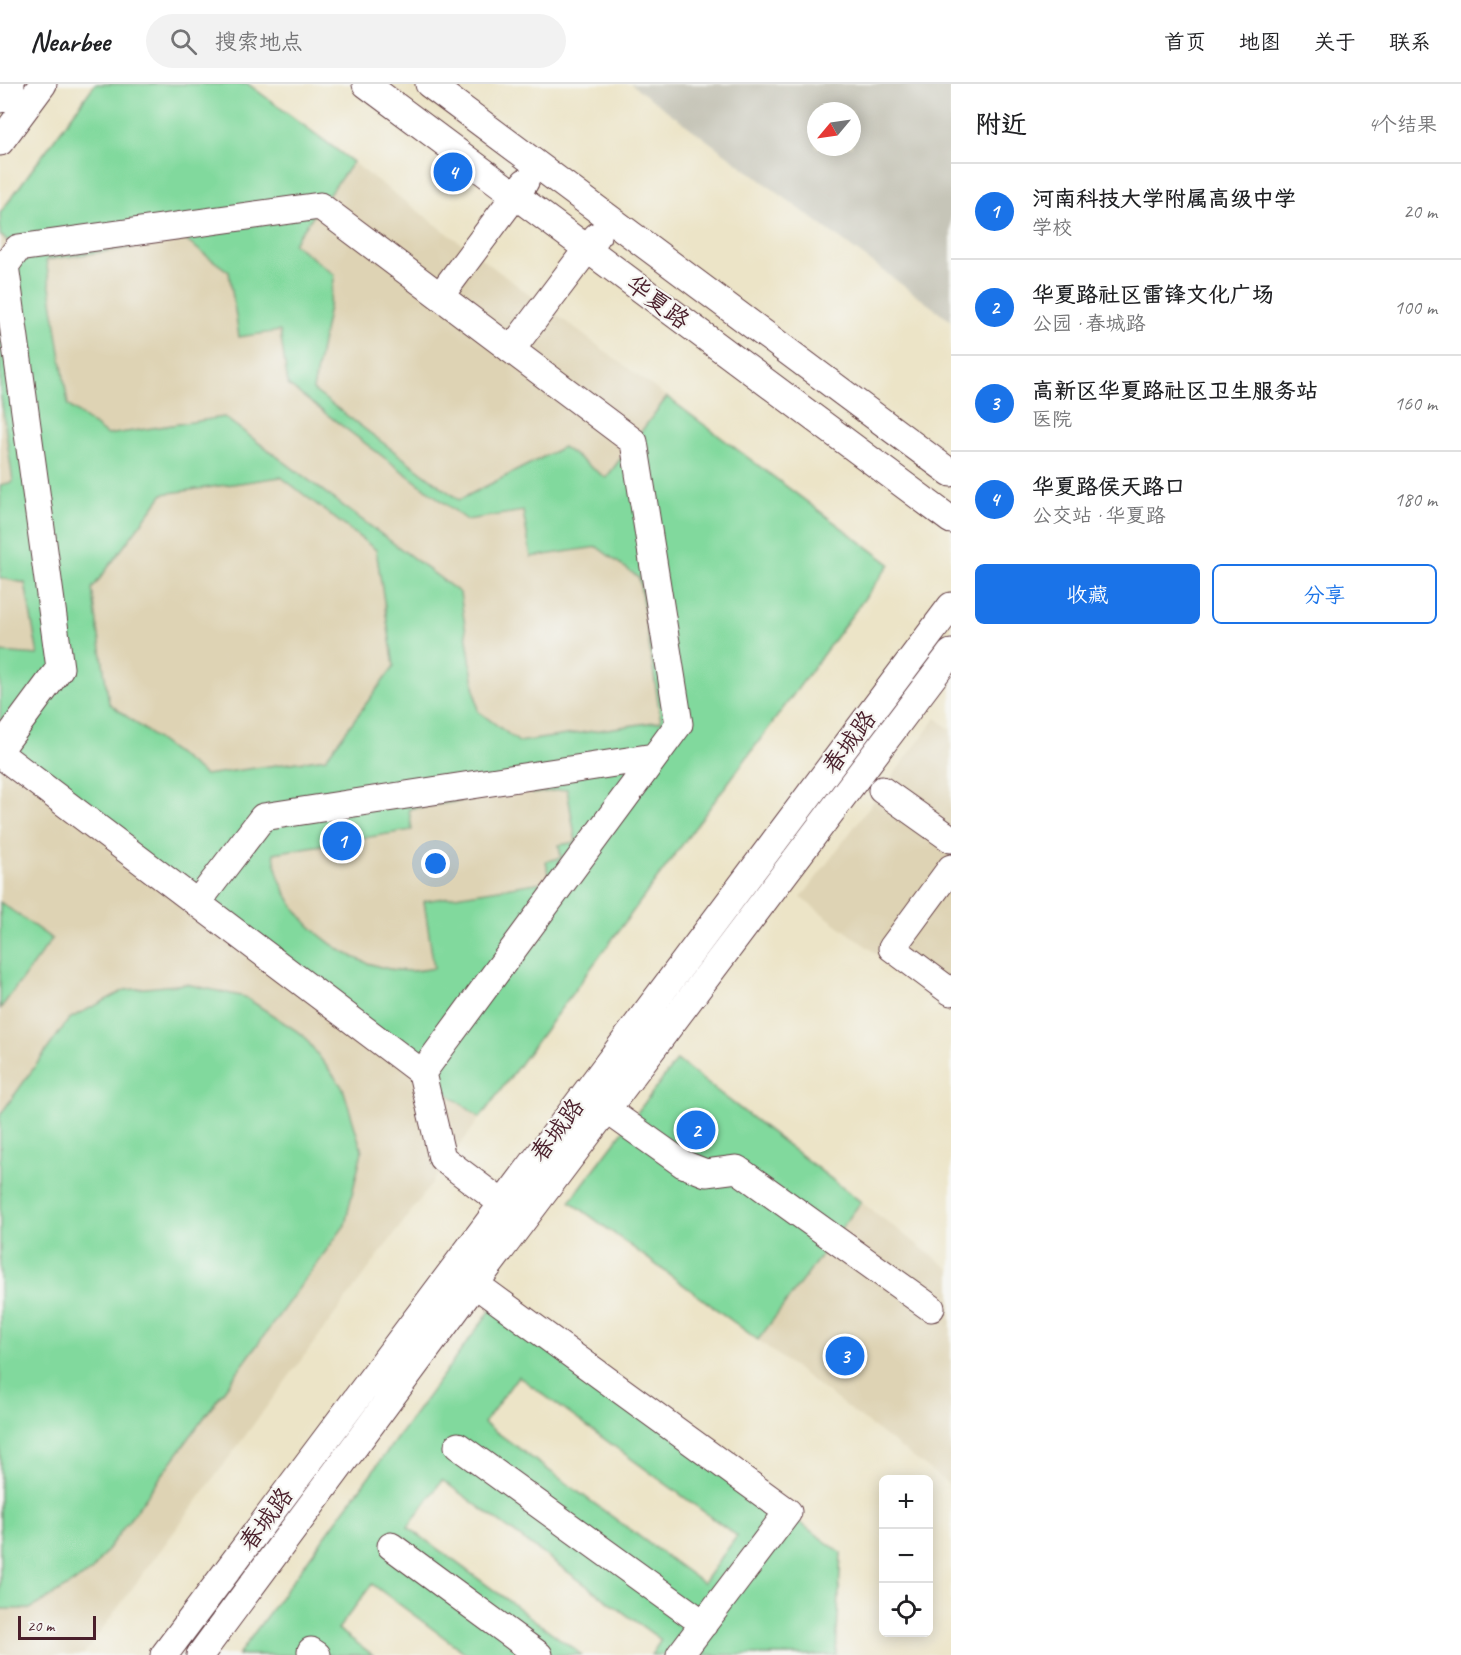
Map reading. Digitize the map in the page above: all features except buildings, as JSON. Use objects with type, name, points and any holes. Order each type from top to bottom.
[{"type":"street","points":[[0,99],[11,84]]},
{"type":"street","points":[[0,142],[43,84]]},
{"type":"street","name":"华夏路","points":[[366,84],[951,520]]},
{"type":"street","name":"华夏路","points":[[429,84],[951,473]]},
{"type":"street","points":[[440,296],[538,165]]},
{"type":"street","points":[[0,749],[60,668],[3,269],[18,248],[320,206],[634,441],[679,724],[422,1073]]},
{"type":"street","points":[[511,350],[611,218]]},
{"type":"street","name":"春城路","points":[[164,1655],[951,606]]},
{"type":"street","name":"春城路","points":[[200,1655],[951,653]]},
{"type":"street","points":[[0,754],[422,1073],[442,1158],[524,1220]]},
{"type":"street","points":[[197,903],[262,817],[654,757]]},
{"type":"street","points":[[882,789],[951,839]]},
{"type":"street","points":[[951,868],[891,948],[951,992]]},
{"type":"street","points":[[585,1093],[683,1164],[706,1173],[737,1169],[931,1308]]},
{"type":"street","points":[[476,1284],[788,1512],[680,1655]]},
{"type":"street","points":[[458,1446],[704,1624]]},
{"type":"street","points":[[391,1546],[539,1655]]},
{"type":"shaded area","points":[[95,84],[248,84],[890,564],[83,1655],[0,1655],[0,213]]},
{"type":"shaded area","points":[[631,84],[951,84],[951,321]]},
{"type":"shaded area","points":[[936,718],[951,730],[951,1009],[801,898]]},
{"type":"shaded area","points":[[861,1202],[951,1270],[951,1486],[758,1340]]},
{"type":"green space","points":[[95,84],[248,84],[353,162],[293,243],[335,275],[313,390],[459,500],[563,447],[606,478],[667,397],[890,564],[480,1118],[0,754],[0,652],[38,655],[25,583],[0,578],[0,485],[13,482],[0,391],[0,273],[18,248],[0,235],[0,213]],"holes":[[[185,240],[229,272],[239,337],[280,331],[288,385],[467,520],[523,511],[531,557],[597,547],[639,578],[661,721],[519,742],[478,711],[460,593],[224,417],[107,435],[68,405],[46,260]],[[281,477],[376,550],[394,666],[326,758],[205,775],[109,703],[92,589],[163,494]],[[567,789],[576,842],[559,845],[561,858],[546,861],[549,881],[424,901],[434,968],[408,971],[381,967],[354,958],[330,943],[309,925],[291,903],[279,879],[274,853],[412,830],[409,809],[531,790],[533,794]]]},
{"type":"green space","points":[[0,902],[52,939],[0,1009]]},
{"type":"green space","points":[[186,984],[245,997],[303,1035],[343,1088],[362,1151],[345,1225],[91,1572],[30,1609],[0,1609],[0,1115],[69,1019],[125,990]]},
{"type":"green space","points":[[677,1060],[861,1202],[758,1340],[570,1201]]},
{"type":"green space","points":[[498,1300],[841,1553],[836,1655],[651,1655],[661,1640],[442,1480],[408,1527],[582,1655],[468,1655],[372,1584],[338,1629],[373,1655],[238,1655]],"holes":[[[518,1376],[737,1536],[703,1583],[484,1423]]]},
{"type":"place","name":"华夏路侯天路口","points":[[453,172]]},
{"type":"place","name":"河南科技大学附属高级中学","points":[[342,841]]},
{"type":"place","name":"华夏路社区雷锋文化广场","points":[[696,1130]]},
{"type":"place","name":"高新区华夏路社区卫生服务站","points":[[845,1356]]}]
